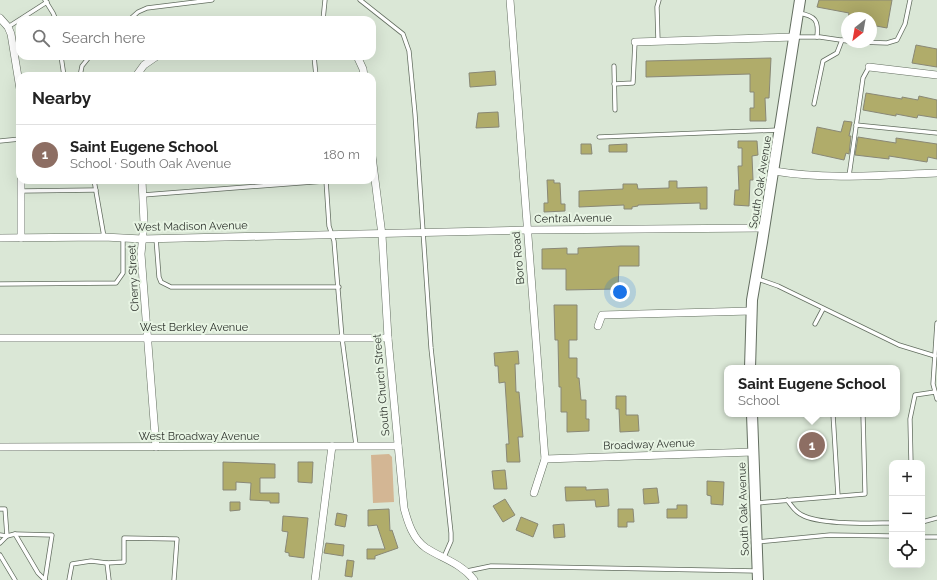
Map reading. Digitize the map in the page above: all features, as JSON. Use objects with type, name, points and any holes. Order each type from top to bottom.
[{"type":"main road","name":"South Oak Avenue","points":[[750,365],[751,311],[755,278],[765,228],[800,0]]},
{"type":"main road","name":"South Oak Avenue","points":[[752,417],[758,576]]},
{"type":"street","name":"Boro Road","points":[[510,0],[545,459],[534,493]]},
{"type":"street","points":[[0,18],[8,27],[11,34],[17,72]]},
{"type":"street","points":[[635,42],[795,37]]},
{"type":"street","points":[[139,72],[144,65],[151,60]]},
{"type":"street","points":[[358,60],[363,72]]},
{"type":"street","points":[[869,67],[937,76]]},
{"type":"street","points":[[774,171],[849,176],[937,173]]},
{"type":"street","points":[[21,184],[21,238]]},
{"type":"street","name":"Cherry Street","points":[[142,184],[144,223],[141,254],[156,447]]},
{"type":"street","name":"South Church Street","points":[[376,184],[382,234],[388,338],[404,508],[407,520],[418,541],[426,548],[467,571],[474,580]]},
{"type":"street","name":"Central Avenue","points":[[382,234],[527,230],[765,228]]},
{"type":"street","name":"West Madison Avenue","points":[[0,238],[104,237],[142,239],[382,234]]},
{"type":"street","points":[[598,326],[602,315],[751,311]]},
{"type":"street","name":"West Berkley Avenue","points":[[0,338],[388,338]]},
{"type":"street","points":[[315,580],[332,446]]},
{"type":"street","name":"West Broadway Avenue","points":[[0,447],[398,446]]},
{"type":"street","name":"Broadway Avenue","points":[[545,459],[753,452]]},
{"type":"lane","points":[[134,16],[147,8],[212,0]]},
{"type":"lane","points":[[323,16],[325,0]]},
{"type":"lane","points":[[360,0],[403,34],[410,52],[431,348],[451,533],[450,541],[444,557]]},
{"type":"lane","points":[[658,41],[657,7],[659,0]]},
{"type":"lane","points":[[877,43],[887,44],[897,40],[905,24],[910,0]]},
{"type":"lane","points":[[24,16],[46,1],[54,16]]},
{"type":"lane","points":[[799,13],[809,15],[816,20],[818,26],[817,37]]},
{"type":"lane","points":[[8,27],[16,22]]},
{"type":"lane","points":[[795,37],[817,37],[841,40]]},
{"type":"lane","points":[[614,84],[633,83],[635,42]]},
{"type":"lane","points":[[814,104],[824,61],[837,53],[841,43]]},
{"type":"lane","points":[[62,60],[64,72]]},
{"type":"lane","points":[[81,72],[82,66],[87,60]]},
{"type":"lane","points":[[314,60],[316,72]]},
{"type":"lane","points":[[614,66],[615,110]]},
{"type":"lane","points":[[849,176],[863,78],[869,67]]},
{"type":"lane","points":[[856,125],[937,133]]},
{"type":"lane","points":[[599,137],[780,130]]},
{"type":"lane","points":[[0,141],[16,139]]},
{"type":"lane","points":[[95,184],[104,237]]},
{"type":"lane","points":[[143,195],[277,184]]},
{"type":"lane","points":[[326,184],[329,226],[332,235],[339,287],[342,338],[356,445]]},
{"type":"lane","points":[[20,191],[96,190]]},
{"type":"lane","points":[[0,284],[116,283],[123,273],[123,238]]},
{"type":"lane","points":[[156,238],[159,277],[161,282],[171,287],[339,287]]},
{"type":"lane","points":[[755,278],[778,286],[899,345],[935,356]]},
{"type":"lane","points":[[815,324],[823,309]]},
{"type":"lane","points":[[937,323],[933,384],[937,399]]},
{"type":"lane","points":[[911,460],[910,418],[915,395],[935,392]]},
{"type":"lane","points":[[833,417],[838,496]]},
{"type":"lane","points":[[756,503],[865,494],[862,417]]},
{"type":"lane","points":[[787,500],[796,511],[808,518],[852,522],[889,523]]},
{"type":"lane","points":[[0,509],[5,508],[7,536],[0,543]]},
{"type":"lane","points":[[925,521],[937,518]]},
{"type":"lane","points":[[15,534],[38,574],[45,580]]},
{"type":"lane","points":[[0,535],[52,535],[45,580]]},
{"type":"lane","points":[[757,542],[830,535],[889,536]]},
{"type":"lane","points":[[925,537],[937,537]]},
{"type":"lane","points":[[69,580],[72,564],[91,561],[107,563],[124,562],[124,538],[177,538],[174,580]]},
{"type":"lane","points":[[0,555],[15,580]]},
{"type":"lane","points":[[107,563],[109,580]]},
{"type":"lane","points":[[467,571],[491,566],[758,576]]},
{"type":"shaded area","points":[[389,454],[392,457],[394,502],[373,503],[371,455]]},
{"type":"building","points":[[819,0],[892,0],[887,28],[877,26],[877,12],[844,12],[817,7]]},
{"type":"building","points":[[916,45],[937,49],[937,67],[912,63]]},
{"type":"building","points":[[771,58],[769,98],[765,98],[766,121],[750,121],[750,108],[754,108],[754,92],[750,92],[750,74],[646,77],[646,61]]},
{"type":"building","points":[[495,71],[496,85],[470,87],[469,73]]},
{"type":"building","points":[[866,93],[902,99],[902,97],[918,100],[919,96],[937,100],[937,118],[918,115],[917,118],[896,114],[896,116],[863,110]]},
{"type":"building","points":[[498,112],[499,127],[476,128],[478,113]]},
{"type":"building","points":[[844,121],[852,122],[849,136],[851,136],[849,154],[846,153],[844,160],[812,153],[817,127],[841,132]]},
{"type":"building","points":[[858,137],[896,143],[896,138],[937,144],[937,159],[928,157],[927,162],[889,156],[889,159],[855,155]]},
{"type":"building","points":[[738,141],[757,141],[758,155],[752,156],[753,180],[750,180],[749,206],[734,205],[735,190],[739,190],[738,166],[742,166],[742,148],[738,148]]},
{"type":"building","points":[[581,144],[591,144],[592,154],[581,154]]},
{"type":"building","points":[[627,144],[627,152],[609,152],[609,145]]},
{"type":"building","points":[[547,180],[554,180],[554,183],[560,183],[561,204],[565,204],[565,211],[544,212],[544,203],[548,203]]},
{"type":"building","points":[[669,181],[677,181],[677,188],[707,187],[707,209],[700,209],[700,203],[638,205],[632,207],[632,209],[624,209],[624,205],[579,207],[579,191],[623,189],[623,184],[637,184],[638,189],[669,188]]},
{"type":"building","points":[[639,246],[639,266],[619,266],[618,289],[566,290],[566,269],[542,269],[542,249],[567,248],[567,254],[578,254],[578,248]]},
{"type":"building","points":[[554,305],[577,305],[577,340],[569,340],[569,358],[577,358],[577,378],[579,378],[581,400],[586,400],[586,419],[589,419],[589,431],[567,432],[567,412],[561,412],[558,340],[555,340]]},
{"type":"building","points":[[518,351],[519,364],[515,364],[516,392],[519,392],[523,437],[518,437],[520,462],[507,462],[506,444],[509,444],[505,382],[499,383],[498,366],[495,366],[494,353]]},
{"type":"building","points":[[616,396],[626,396],[626,415],[638,415],[639,431],[620,432],[619,409],[616,409]]},
{"type":"building","points":[[223,462],[275,464],[275,478],[260,478],[260,493],[279,493],[279,503],[250,500],[251,483],[236,482],[236,490],[223,490]]},
{"type":"building","points":[[298,462],[313,462],[312,483],[298,482]]},
{"type":"building","points":[[505,470],[507,489],[494,489],[492,471]]},
{"type":"building","points":[[707,481],[724,482],[723,505],[711,504],[711,496],[707,495]]},
{"type":"building","points":[[565,487],[586,487],[586,490],[608,489],[609,506],[596,507],[595,500],[566,501]]},
{"type":"building","points":[[657,488],[659,503],[644,504],[643,489]]},
{"type":"building","points":[[505,499],[515,515],[503,522],[493,506]]},
{"type":"building","points":[[230,502],[240,502],[240,510],[230,511]]},
{"type":"building","points":[[677,505],[687,505],[687,518],[667,518],[667,509],[677,509]]},
{"type":"building","points":[[389,509],[390,531],[392,530],[398,548],[375,556],[375,559],[367,559],[367,549],[385,549],[377,525],[368,526],[368,510]]},
{"type":"building","points":[[618,509],[633,509],[634,522],[627,522],[627,527],[618,527]]},
{"type":"building","points":[[337,513],[347,515],[345,527],[335,525]]},
{"type":"building","points":[[283,516],[308,518],[304,558],[289,556],[289,553],[285,552],[288,532],[282,531]]},
{"type":"building","points":[[521,517],[538,524],[533,537],[516,530]]},
{"type":"building","points":[[564,524],[565,537],[554,538],[553,525]]},
{"type":"building","points":[[326,543],[344,545],[343,556],[324,553]]},
{"type":"building","points":[[347,560],[354,561],[352,577],[345,576]]},
{"type":"place","name":"Saint Eugene School","points":[[812,445]]}]
